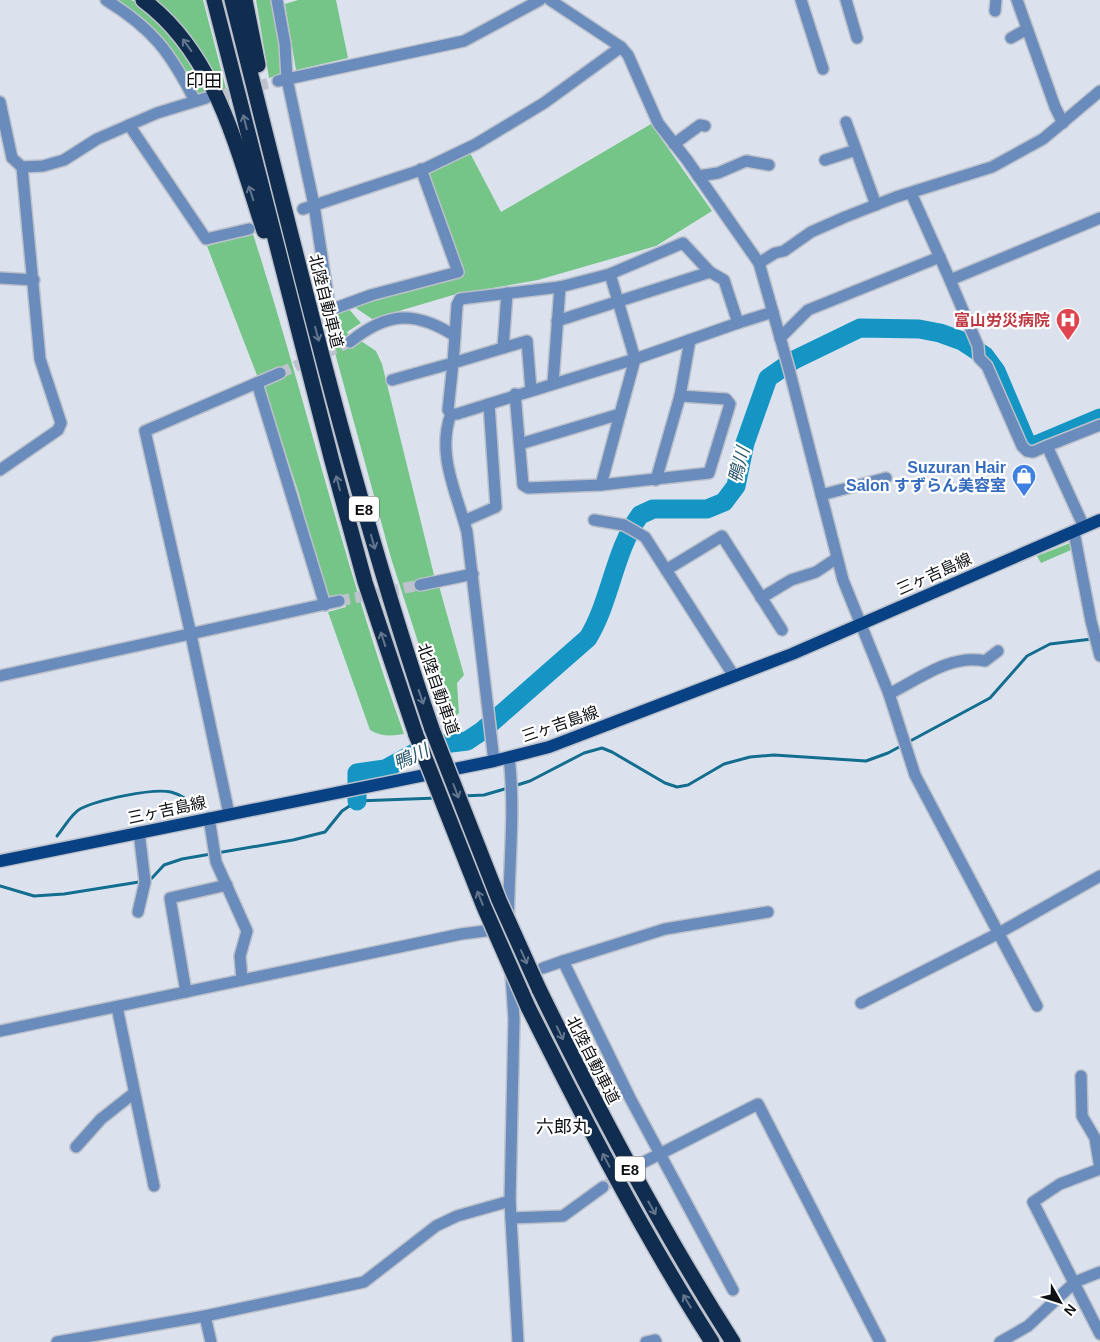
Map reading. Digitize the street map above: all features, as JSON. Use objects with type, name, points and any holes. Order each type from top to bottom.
[{"type":"highway","points":[[143,0],[160,14],[184,41],[214,91],[240,161],[304,356]]},
{"type":"highway","name":"E8","points":[[214,0],[304,356],[365,582],[416,735],[484,907],[528,1007],[610,1168],[653,1245],[712,1342]]},
{"type":"highway","name":"北陸自動車道","points":[[232,0],[304,287],[381,570],[432,729],[499,900],[539,989],[626,1161],[669,1238],[733,1342]]},
{"type":"highway","points":[[245,0],[304,287]]},
{"type":"main road","name":"三ヶ吉島線","points":[[0,861],[494,761],[549,748],[792,654],[1100,520]]},
{"type":"street","points":[[22,167],[43,166],[64,160],[97,139],[156,112],[200,100],[149,30],[106,0]]},
{"type":"street","points":[[277,0],[285,44],[283,80],[330,310],[371,295],[458,272],[421,169]]},
{"type":"street","points":[[283,80],[464,41],[482,34],[540,0]]},
{"type":"street","points":[[551,0],[621,47],[628,55],[658,123],[759,263],[843,580],[889,694],[915,775],[1037,1006]]},
{"type":"street","points":[[801,0],[823,69]]},
{"type":"street","points":[[846,0],[858,38]]},
{"type":"street","points":[[1017,0],[1055,107],[1063,124]]},
{"type":"street","points":[[1011,38],[1027,29]]},
{"type":"street","points":[[309,207],[421,169],[476,144],[544,103],[621,47]]},
{"type":"street","points":[[759,263],[775,253],[784,251],[811,232],[876,204],[992,167],[1043,139],[1100,91]]},
{"type":"street","points":[[0,102],[12,158],[22,167],[40,359],[61,423],[58,430],[0,470]]},
{"type":"street","points":[[846,122],[876,204]]},
{"type":"street","points":[[129,125],[206,239],[249,229]]},
{"type":"street","points":[[674,144],[700,125],[705,126]]},
{"type":"street","points":[[825,160],[856,150]]},
{"type":"street","points":[[0,161],[12,158]]},
{"type":"street","points":[[698,176],[718,173],[746,160],[769,165]]},
{"type":"street","points":[[911,193],[978,346],[979,358],[987,366],[1022,446],[1027,451],[1033,452],[1100,425]]},
{"type":"street","points":[[950,280],[1100,218]]},
{"type":"street","points":[[451,414],[448,410],[457,305],[460,299],[560,287],[610,274],[683,243],[710,272],[724,280],[738,323]]},
{"type":"street","points":[[780,338],[808,310],[940,257]]},
{"type":"street","points":[[557,321],[710,272]]},
{"type":"street","points":[[601,485],[635,359],[610,274]]},
{"type":"street","points":[[0,278],[34,280]]},
{"type":"street","points":[[553,383],[560,287]]},
{"type":"street","points":[[503,348],[507,293]]},
{"type":"street","points":[[451,414],[635,359],[773,312]]},
{"type":"street","points":[[350,342],[376,324],[404,316],[418,318],[455,336]]},
{"type":"street","points":[[656,480],[680,396],[690,340]]},
{"type":"street","points":[[392,380],[527,341],[531,390]]},
{"type":"street","points":[[229,814],[145,431],[280,374]]},
{"type":"street","points":[[257,383],[325,605]]},
{"type":"street","points":[[515,394],[523,485],[528,488],[601,485],[709,473],[730,404],[726,399],[680,396]]},
{"type":"street","points":[[464,520],[496,507],[489,404]]},
{"type":"street","points":[[451,414],[448,421],[446,456],[454,497],[464,520],[473,574],[494,761]]},
{"type":"street","points":[[520,444],[620,414]]},
{"type":"street","points":[[1047,446],[1079,529],[1091,621],[1100,656]]},
{"type":"street","points":[[821,494],[886,478]]},
{"type":"street","points":[[594,520],[624,525],[645,537],[734,676]]},
{"type":"street","points":[[666,570],[722,536],[782,630]]},
{"type":"street","points":[[761,598],[791,580],[816,572],[837,558]]},
{"type":"street","points":[[420,584],[473,574]]},
{"type":"street","points":[[0,676],[339,602]]},
{"type":"street","points":[[889,694],[944,665],[973,658],[985,661],[998,651]]},
{"type":"street","points":[[509,757],[512,841],[507,928],[514,1019],[510,1218],[518,1342]]},
{"type":"street","points":[[209,818],[216,862],[246,931],[240,956],[242,980]]},
{"type":"street","points":[[138,912],[145,882],[139,832]]},
{"type":"street","points":[[861,1003],[998,933],[1100,876]]},
{"type":"street","points":[[186,992],[170,898],[227,885]]},
{"type":"street","points":[[543,968],[665,929],[768,912]]},
{"type":"street","points":[[0,1031],[461,934],[507,928]]},
{"type":"street","points":[[563,961],[630,1098],[732,1290]]},
{"type":"street","points":[[117,1007],[154,1186]]},
{"type":"street","points":[[1081,1076],[1082,1116],[1095,1138],[1100,1169],[1060,1184],[1033,1202],[1100,1334]]},
{"type":"street","points":[[76,1147],[101,1119],[134,1092]]},
{"type":"street","points":[[644,1162],[758,1104],[880,1342]]},
{"type":"street","points":[[510,1218],[562,1216],[603,1187]]},
{"type":"street","points":[[57,1342],[205,1316],[364,1282],[436,1226],[457,1216],[510,1201]]},
{"type":"street","points":[[1000,1342],[1028,1326],[1075,1282],[1100,1272]]},
{"type":"street","points":[[205,1316],[211,1342]]},
{"type":"street","points":[[646,1342],[655,1340],[656,1342]]},
{"type":"green space","points":[[116,0],[131,0],[153,15],[185,55],[206,93],[199,96],[194,92],[151,29]]},
{"type":"green space","points":[[154,0],[203,0],[231,108],[203,56]]},
{"type":"green space","points":[[256,0],[270,0],[277,28],[283,74],[269,78]]},
{"type":"green space","points":[[298,0],[336,0],[348,58],[296,70],[285,4]]},
{"type":"green space","points":[[651,124],[712,211],[656,246],[538,280],[453,295],[372,319],[353,306],[463,274],[428,174],[470,153],[501,212]]},
{"type":"green space","points":[[253,234],[363,610],[404,734],[378,734],[370,730],[328,612],[346,607],[344,597],[325,600],[299,494],[277,427],[207,246]]},
{"type":"green space","points":[[348,308],[361,323],[347,332],[353,348],[361,341],[376,351],[382,364],[434,575],[422,580],[423,590],[439,586],[464,675],[457,683],[459,713],[445,726],[391,558],[325,316]]},
{"type":"green space","points":[[1070,543],[1071,550],[1041,563],[1037,556]]},
{"type":"waterway","name":"鴨川","points":[[357,801],[357,773],[385,769],[427,746],[467,741],[482,731],[588,638],[602,608],[624,544],[640,515],[653,509],[707,509],[724,502],[736,486],[745,443],[768,378],[794,360],[860,328],[919,329],[940,333],[962,341],[985,356],[996,371],[1027,444],[1036,445],[1100,418]]},
{"type":"waterway","points":[[514,786],[530,781],[584,753],[602,748],[665,783],[677,787],[688,785],[724,764],[750,757],[774,755],[866,761],[888,753],[990,698],[1027,656],[1050,644],[1092,639]]},
{"type":"waterway","points":[[463,796],[484,795],[508,788]]},
{"type":"waterway","points":[[57,836],[80,809],[125,796],[162,791],[171,792],[183,797],[200,810]]},
{"type":"waterway","points":[[0,886],[34,896],[64,894],[139,882],[152,878],[164,865],[182,859],[293,840],[325,832],[342,811],[357,801],[437,798]]},
{"type":"tunnel","points":[[209,98],[278,81]]},
{"type":"tunnel","points":[[280,373],[350,342]]},
{"type":"tunnel","points":[[339,601],[420,585]]},
{"type":"tunnel","points":[[603,1187],[644,1162]]},
{"type":"place","name":"富山労災病院","points":[[1068,341]]},
{"type":"place","name":"Suzuran Hair Salon すずらん美容室","points":[[1024,497]]},
{"type":"district","name":"印田","points":[[204,81]]},
{"type":"district","name":"六郎丸","points":[[563,1127]]}]
